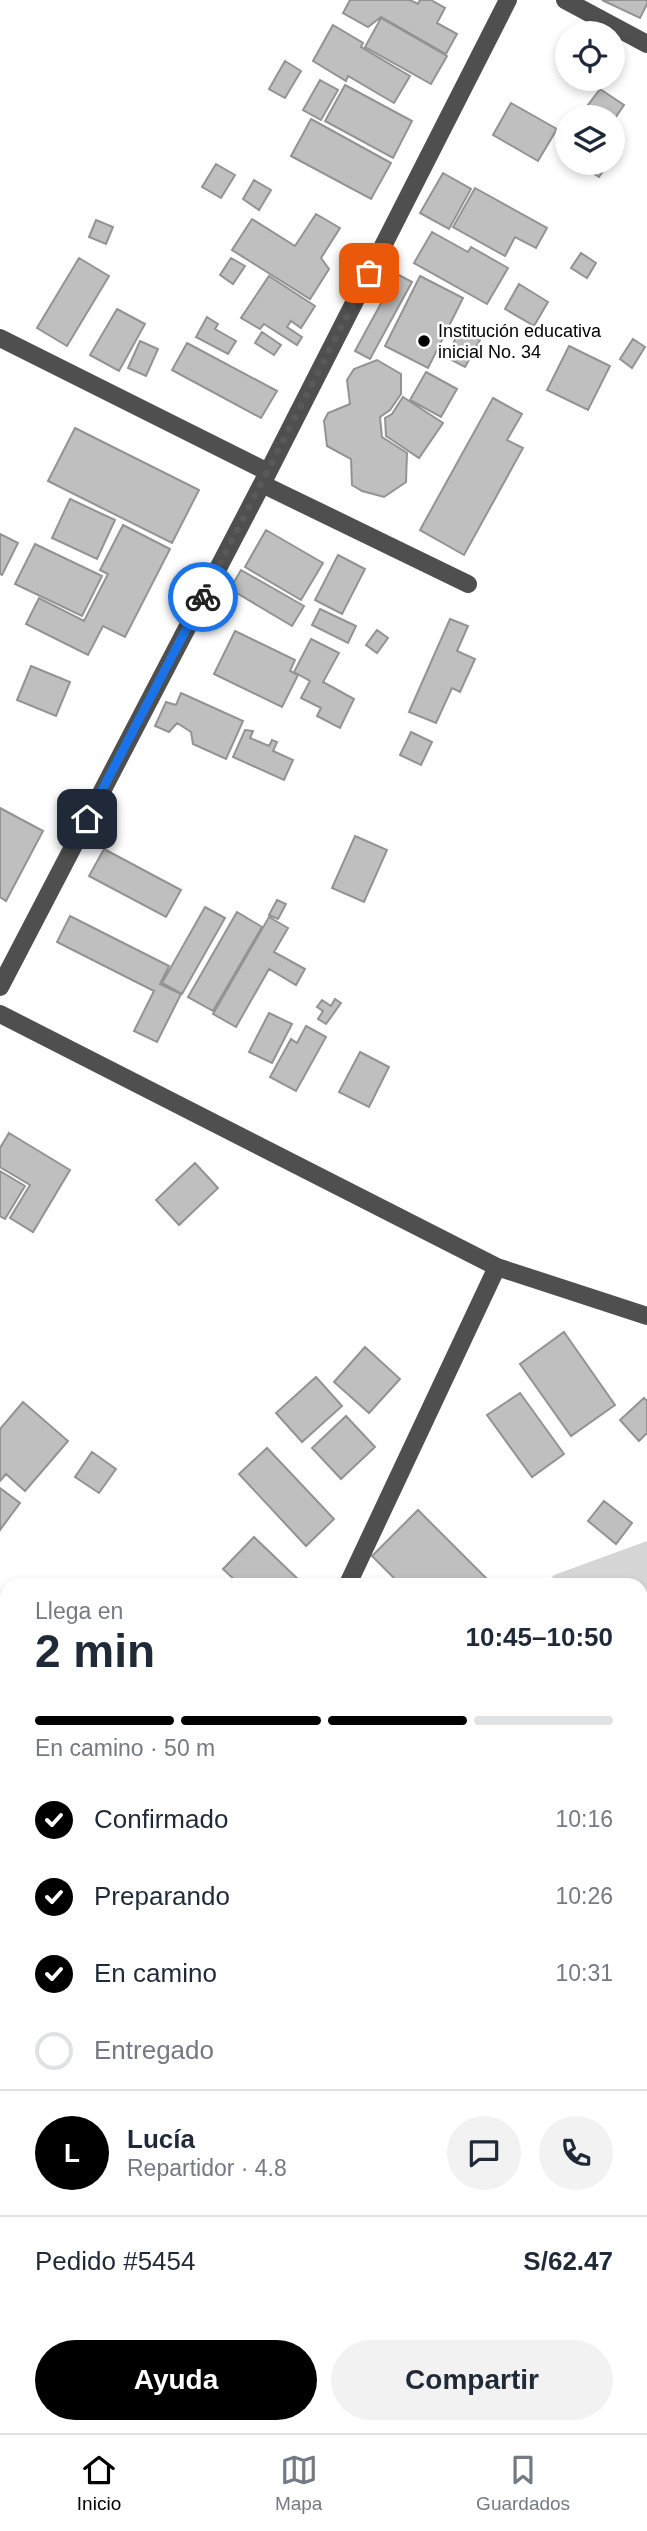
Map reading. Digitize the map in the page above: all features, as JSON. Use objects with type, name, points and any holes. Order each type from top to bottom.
[{"type":"street","points":[[0,987],[265,478],[508,0]]},
{"type":"street","points":[[565,0],[647,44]]},
{"type":"street","points":[[0,338],[468,584]]},
{"type":"street","points":[[0,1014],[497,1267],[647,1316]]},
{"type":"street","points":[[351,1578],[497,1267]]},
{"type":"shaded area","points":[[647,1541],[647,1578],[552,1578]]},
{"type":"building","points":[[350,0],[410,0],[418,4],[420,0],[431,0],[445,8],[437,23],[457,34],[446,54],[381,17],[368,27],[343,13]]},
{"type":"building","points":[[602,0],[647,0],[647,4],[640,18]]},
{"type":"building","points":[[381,18],[447,56],[431,84],[365,47]]},
{"type":"building","points":[[333,25],[363,43],[361,47],[410,76],[394,103],[348,76],[346,81],[313,61]]},
{"type":"building","points":[[285,61],[301,71],[285,98],[269,89]]},
{"type":"building","points":[[320,80],[338,90],[321,120],[303,110]]},
{"type":"building","points":[[345,85],[412,121],[393,158],[325,121]]},
{"type":"building","points":[[598,91],[603,91],[624,105],[588,105]]},
{"type":"building","points":[[511,103],[555,128],[538,161],[493,135]]},
{"type":"building","points":[[311,119],[391,163],[371,199],[291,156]]},
{"type":"building","points":[[216,164],[235,175],[221,198],[202,187]]},
{"type":"building","points":[[443,173],[471,189],[449,229],[420,213]]},
{"type":"building","points":[[254,180],[271,190],[259,210],[243,199]]},
{"type":"building","points":[[475,188],[547,228],[536,248],[515,237],[505,256],[453,227]]},
{"type":"building","points":[[316,214],[340,228],[321,258],[329,269],[310,299],[232,250],[252,219],[295,246]]},
{"type":"building","points":[[96,220],[113,227],[106,244],[89,237]]},
{"type":"building","points":[[432,232],[468,252],[471,247],[508,268],[487,304],[414,263]]},
{"type":"building","points":[[581,253],[596,263],[587,278],[571,268]]},
{"type":"building","points":[[79,258],[109,276],[67,346],[37,328]]},
{"type":"building","points":[[231,258],[245,266],[233,284],[220,275]]},
{"type":"building","points":[[397,274],[412,282],[370,359],[355,351]]},
{"type":"building","points":[[269,276],[315,306],[301,328],[291,321],[287,327],[302,337],[297,345],[264,324],[260,329],[241,318]]},
{"type":"building","points":[[420,276],[463,298],[428,368],[385,346]]},
{"type":"building","points":[[519,284],[548,302],[534,326],[505,309]]},
{"type":"building","points":[[117,309],[145,324],[119,371],[90,355]]},
{"type":"building","points":[[207,317],[218,324],[215,329],[236,341],[228,354],[196,337]]},
{"type":"building","points":[[460,330],[480,340],[465,367],[446,357]]},
{"type":"building","points":[[262,332],[281,345],[274,355],[255,343]]},
{"type":"building","points":[[633,339],[645,347],[632,368],[620,359]]},
{"type":"building","points":[[140,341],[158,349],[146,376],[128,368]]},
{"type":"building","points":[[187,343],[277,391],[261,418],[172,370]]},
{"type":"building","points":[[569,346],[610,366],[588,410],[547,390]]},
{"type":"building","points":[[377,360],[401,374],[401,394],[390,410],[380,417],[382,437],[407,453],[406,482],[384,497],[362,491],[352,485],[351,459],[327,446],[324,421],[328,413],[350,404],[347,380],[354,369]]},
{"type":"building","points":[[426,372],[457,389],[441,417],[410,400]]},
{"type":"building","points":[[403,397],[443,423],[419,458],[386,436],[385,418],[392,414]]},
{"type":"building","points":[[493,398],[522,414],[507,440],[523,448],[464,555],[420,530]]},
{"type":"building","points":[[75,428],[199,490],[172,543],[48,481]]},
{"type":"building","points":[[70,499],[115,520],[97,559],[52,538]]},
{"type":"building","points":[[123,525],[170,549],[125,637],[103,626],[88,655],[26,624],[39,598],[84,621],[108,574],[100,570]]},
{"type":"building","points":[[266,530],[323,563],[301,600],[245,567]]},
{"type":"building","points":[[0,534],[18,543],[2,575],[0,574]]},
{"type":"building","points":[[35,544],[102,576],[82,616],[15,584]]},
{"type":"building","points":[[338,555],[365,569],[342,614],[315,600]]},
{"type":"building","points":[[241,570],[304,606],[292,626],[230,589]]},
{"type":"building","points":[[320,609],[356,626],[348,643],[312,625]]},
{"type":"building","points":[[450,619],[468,626],[457,651],[475,659],[460,692],[452,688],[436,723],[409,712]]},
{"type":"building","points":[[377,630],[388,638],[377,653],[366,645]]},
{"type":"building","points":[[235,631],[295,660],[290,671],[298,675],[282,707],[214,674]]},
{"type":"building","points":[[311,639],[339,653],[323,682],[354,699],[340,728],[317,716],[321,708],[301,698],[310,681],[294,672]]},
{"type":"building","points":[[31,666],[70,682],[56,716],[17,700]]},
{"type":"building","points":[[181,693],[243,721],[226,759],[193,744],[191,732],[177,723],[169,732],[155,726],[166,702],[176,705]]},
{"type":"building","points":[[245,730],[253,731],[250,738],[269,746],[272,740],[277,742],[273,751],[293,760],[284,780],[233,757]]},
{"type":"building","points":[[411,732],[432,742],[421,765],[400,755]]},
{"type":"building","points":[[0,808],[43,831],[6,901],[0,897]]},
{"type":"building","points":[[355,836],[387,850],[364,902],[332,888]]},
{"type":"building","points":[[104,849],[181,890],[166,917],[89,876]]},
{"type":"building","points":[[277,900],[286,904],[278,919],[269,915]]},
{"type":"building","points":[[205,907],[225,918],[182,994],[162,983]]},
{"type":"building","points":[[237,912],[262,927],[213,1011],[188,997]]},
{"type":"building","points":[[70,916],[169,966],[160,984],[181,994],[157,1042],[134,1031],[154,991],[57,942]]},
{"type":"building","points":[[269,917],[288,928],[274,952],[305,969],[296,985],[269,969],[236,1027],[213,1014]]},
{"type":"building","points":[[335,999],[341,1003],[326,1024],[318,1019],[323,1011],[317,1007],[322,1000],[331,1006]]},
{"type":"building","points":[[269,1013],[292,1024],[272,1063],[249,1052]]},
{"type":"building","points":[[306,1026],[326,1037],[296,1091],[270,1077],[291,1039],[297,1043]]},
{"type":"building","points":[[360,1052],[389,1067],[369,1107],[339,1092]]},
{"type":"building","points":[[9,1133],[70,1170],[33,1232],[10,1218],[30,1185],[0,1167],[0,1148]]},
{"type":"building","points":[[195,1163],[218,1188],[179,1225],[156,1200]]},
{"type":"building","points":[[0,1171],[25,1186],[5,1219],[0,1216]]},
{"type":"building","points":[[564,1332],[615,1405],[571,1436],[520,1364]]},
{"type":"building","points":[[365,1347],[400,1379],[369,1413],[334,1382]]},
{"type":"building","points":[[316,1377],[342,1406],[302,1442],[276,1413]]},
{"type":"building","points":[[520,1393],[564,1454],[532,1477],[487,1415]]},
{"type":"building","points":[[644,1398],[647,1401],[647,1433],[639,1441],[620,1420]]},
{"type":"building","points":[[23,1402],[68,1441],[25,1491],[6,1474],[0,1481],[0,1429]]},
{"type":"building","points":[[346,1416],[375,1447],[341,1479],[312,1448]]},
{"type":"building","points":[[267,1448],[334,1519],[306,1546],[239,1474]]},
{"type":"building","points":[[92,1452],[116,1469],[99,1493],[75,1477]]},
{"type":"building","points":[[0,1488],[20,1503],[0,1530]]},
{"type":"building","points":[[604,1501],[632,1523],[616,1544],[588,1521]]},
{"type":"building","points":[[418,1510],[486,1578],[394,1578],[372,1556]]},
{"type":"building","points":[[254,1537],[297,1578],[233,1578],[223,1569]]},
{"type":"way so far","points":[[203,597],[369,273]]},
{"type":"place","name":"Institución educativa inicial No. 34","points":[[424,341]]},
{"type":"route","points":[[87,819],[203,597]]}]
